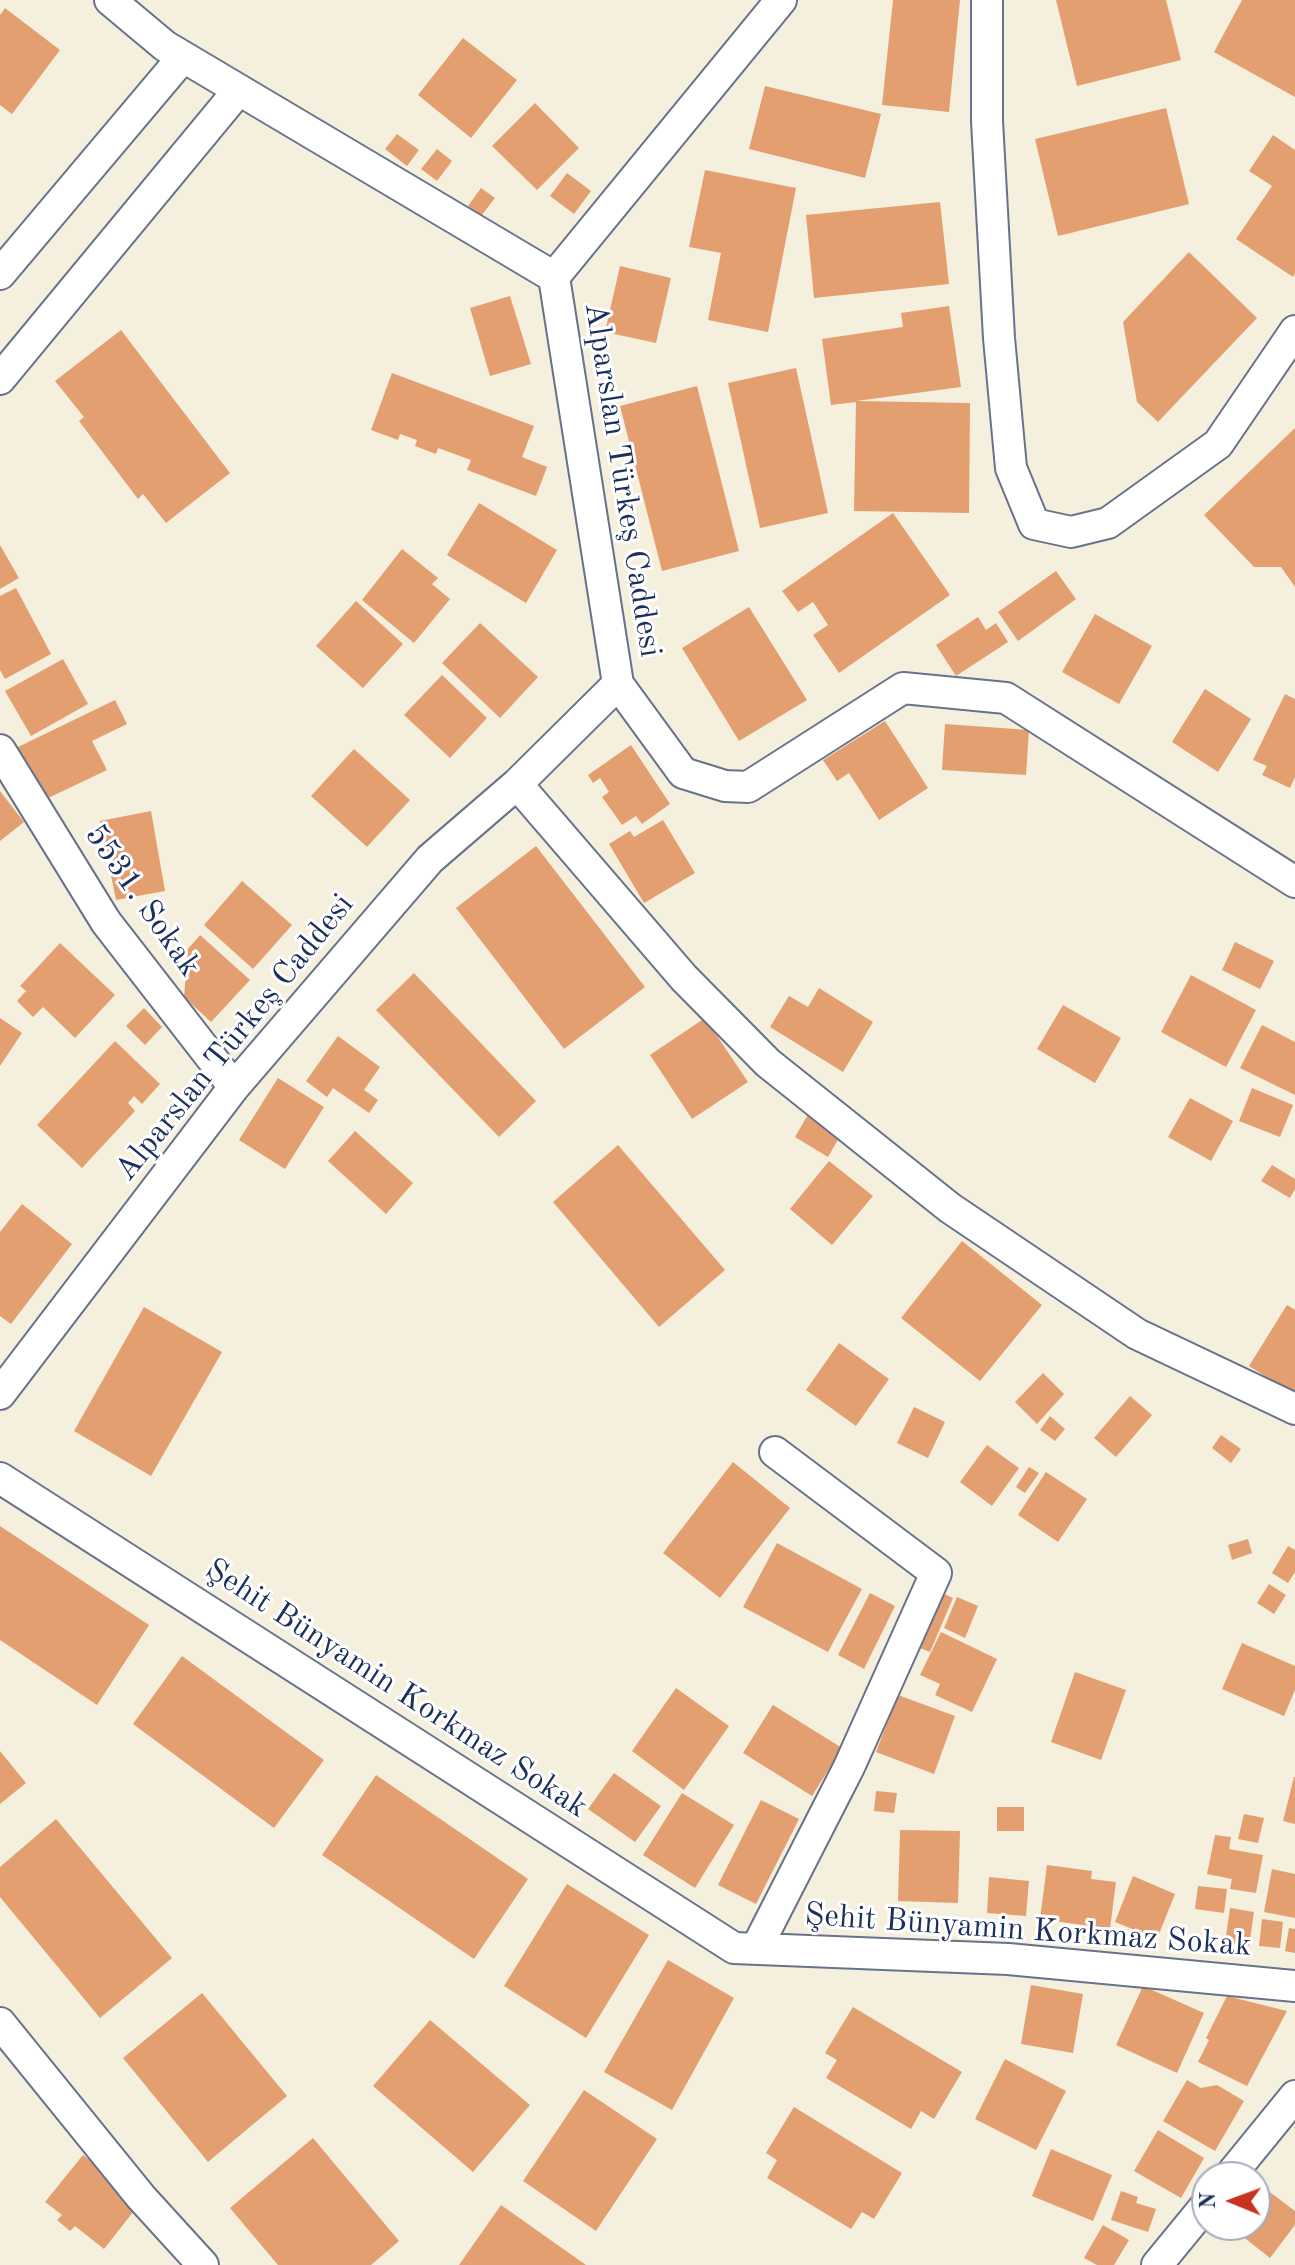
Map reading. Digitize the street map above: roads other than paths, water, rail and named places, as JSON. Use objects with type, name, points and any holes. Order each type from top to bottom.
[{"type":"street","points":[[110,0],[165,46],[554,277]]},
{"type":"street","name":"Alparslan Türkeş Caddesi","points":[[0,1394],[234,1087],[430,859],[517,784],[618,684],[554,277],[781,0]]},
{"type":"street","points":[[987,0],[987,121],[999,338],[1011,468],[1034,524],[1071,532],[1108,523],[1218,444],[1295,331]]},
{"type":"street","points":[[0,274],[183,57]]},
{"type":"street","points":[[0,379],[238,91]]},
{"type":"street","points":[[618,684],[683,773],[725,786],[748,787],[903,688],[1006,698],[1295,882]]},
{"type":"street","name":"5531. Sokak","points":[[0,750],[106,922],[234,1087]]},
{"type":"street","points":[[517,784],[684,978],[768,1063],[950,1208],[1137,1334],[1295,1409]]},
{"type":"street","name":"Şehit Bünyamin Korkmaz Sokak","points":[[756,1949],[849,1767],[936,1573],[775,1452]]},
{"type":"street","name":"Şehit Bünyamin Korkmaz Sokak","points":[[0,1478],[734,1948],[1008,1959],[1295,1986]]},
{"type":"street","points":[[0,2023],[141,2197],[203,2265]]},
{"type":"street","points":[[1242,2161],[1295,2096]]},
{"type":"street","points":[[1157,2265],[1191,2224]]}]
